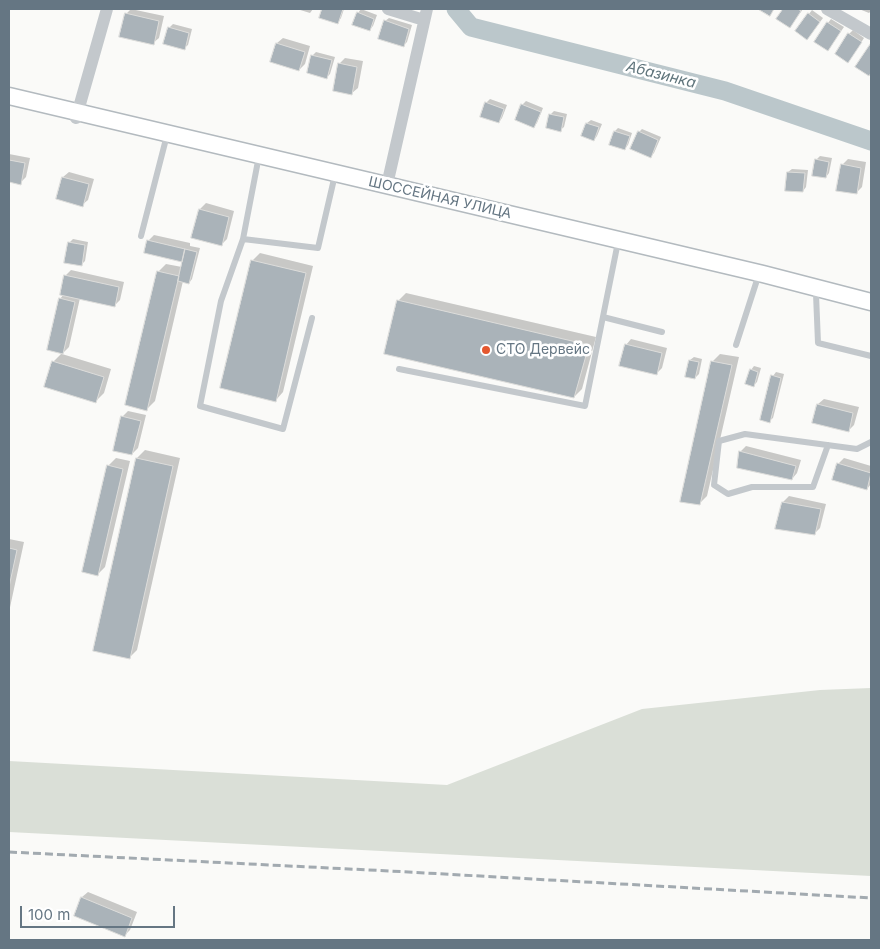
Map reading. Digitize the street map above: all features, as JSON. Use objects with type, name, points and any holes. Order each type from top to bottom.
[{"type":"main road","name":"ШОССЕЙНАЯ УЛИЦА","points":[[9,96],[77,115]]},
{"type":"main road","name":"ШОССЕЙНАЯ УЛИЦА","points":[[9,101],[387,186],[763,274],[871,302]]},
{"type":"main road","name":"ШОССЕЙНАЯ УЛИЦА","points":[[167,136],[258,161],[871,308]]},
{"type":"street","points":[[77,115],[107,9]]},
{"type":"street","points":[[387,186],[425,14],[388,9]]},
{"type":"street","points":[[827,9],[871,34]]},
{"type":"lane","points":[[141,236],[167,136]]},
{"type":"lane","points":[[258,161],[243,239],[220,301],[200,406],[283,429],[312,318]]},
{"type":"lane","points":[[243,239],[318,248],[334,179]]},
{"type":"lane","points":[[399,369],[585,406],[617,247]]},
{"type":"lane","points":[[736,344],[757,280]]},
{"type":"lane","points":[[816,294],[818,343],[871,356]]},
{"type":"lane","points":[[603,317],[662,332]]},
{"type":"lane","points":[[828,446],[813,487],[752,487],[728,494],[714,485],[720,441],[745,434],[857,450],[871,442]]},
{"type":"shaded area","points":[[871,688],[871,876],[9,832],[9,761],[447,785],[642,709],[820,690]]},
{"type":"building","points":[[322,9],[343,9],[338,24],[319,18]]},
{"type":"building","points":[[758,9],[774,9],[770,16]]},
{"type":"building","points":[[783,9],[798,9],[801,11],[790,28],[776,19]]},
{"type":"building","points":[[357,12],[374,19],[370,31],[352,25]]},
{"type":"building","points":[[125,13],[159,21],[154,45],[119,37]]},
{"type":"building","points":[[808,13],[820,22],[807,40],[795,31]]},
{"type":"building","points":[[384,20],[409,29],[404,47],[378,39]]},
{"type":"building","points":[[827,22],[841,31],[828,51],[814,42]]},
{"type":"building","points":[[168,27],[189,33],[185,50],[163,44]]},
{"type":"building","points":[[848,33],[862,42],[848,63],[835,54]]},
{"type":"building","points":[[276,43],[305,52],[299,71],[270,62]]},
{"type":"building","points":[[871,43],[871,73],[869,76],[855,67]]},
{"type":"building","points":[[311,55],[332,60],[327,79],[307,73]]},
{"type":"building","points":[[338,63],[357,67],[352,95],[333,91]]},
{"type":"building","points":[[485,102],[504,109],[499,123],[480,117]]},
{"type":"building","points":[[521,104],[541,112],[534,128],[515,120]]},
{"type":"building","points":[[549,114],[564,117],[561,132],[546,128]]},
{"type":"building","points":[[586,123],[599,127],[594,141],[581,136]]},
{"type":"building","points":[[614,131],[630,136],[625,150],[609,145]]},
{"type":"building","points":[[638,131],[658,140],[651,158],[630,149]]},
{"type":"building","points":[[815,159],[829,162],[826,178],[812,176]]},
{"type":"building","points":[[9,160],[25,163],[21,185],[9,182]]},
{"type":"building","points":[[841,164],[861,168],[857,194],[836,191]]},
{"type":"building","points":[[787,172],[805,173],[803,192],[785,191]]},
{"type":"building","points":[[62,177],[89,184],[83,207],[56,199]]},
{"type":"building","points":[[199,209],[229,217],[222,246],[191,238]]},
{"type":"building","points":[[147,240],[185,249],[182,262],[144,253]]},
{"type":"building","points":[[68,242],[85,245],[82,266],[64,263]]},
{"type":"building","points":[[185,249],[197,252],[189,284],[178,281]]},
{"type":"building","points":[[251,260],[306,273],[276,402],[220,388]]},
{"type":"building","points":[[157,271],[179,276],[147,411],[125,405]]},
{"type":"building","points":[[64,275],[119,287],[115,307],[60,295]]},
{"type":"building","points":[[59,298],[75,302],[63,354],[47,350]]},
{"type":"building","name":"СТО Дервейс","points":[[397,300],[589,345],[574,398],[384,354]]},
{"type":"building","points":[[625,344],[662,353],[657,375],[619,366]]},
{"type":"building","points":[[689,360],[699,362],[695,379],[685,377]]},
{"type":"building","points":[[52,361],[104,377],[96,403],[44,387]]},
{"type":"building","points":[[711,361],[732,365],[700,505],[680,502]]},
{"type":"building","points":[[750,369],[758,372],[754,387],[745,384]]},
{"type":"building","points":[[771,375],[781,378],[770,423],[760,420]]},
{"type":"building","points":[[817,404],[853,413],[849,432],[812,423]]},
{"type":"building","points":[[121,416],[141,421],[132,455],[113,451]]},
{"type":"building","points":[[739,451],[796,466],[792,480],[737,468]]},
{"type":"building","points":[[136,458],[173,466],[130,659],[93,651]]},
{"type":"building","points":[[837,463],[871,473],[867,490],[832,480]]},
{"type":"building","points":[[107,465],[123,469],[98,576],[82,572]]},
{"type":"building","points":[[782,502],[821,509],[815,535],[775,529]]},
{"type":"building","points":[[9,548],[17,550],[9,587]]},
{"type":"building","points":[[81,897],[132,918],[125,937],[74,916]]},
{"type":"waterway","name":"Абазинка","points":[[456,9],[471,27],[725,91],[871,141]]},
{"type":"railway","points":[[9,852],[871,898]]},
{"type":"place","name":"СТО Дервейс","points":[[486,350]]}]
